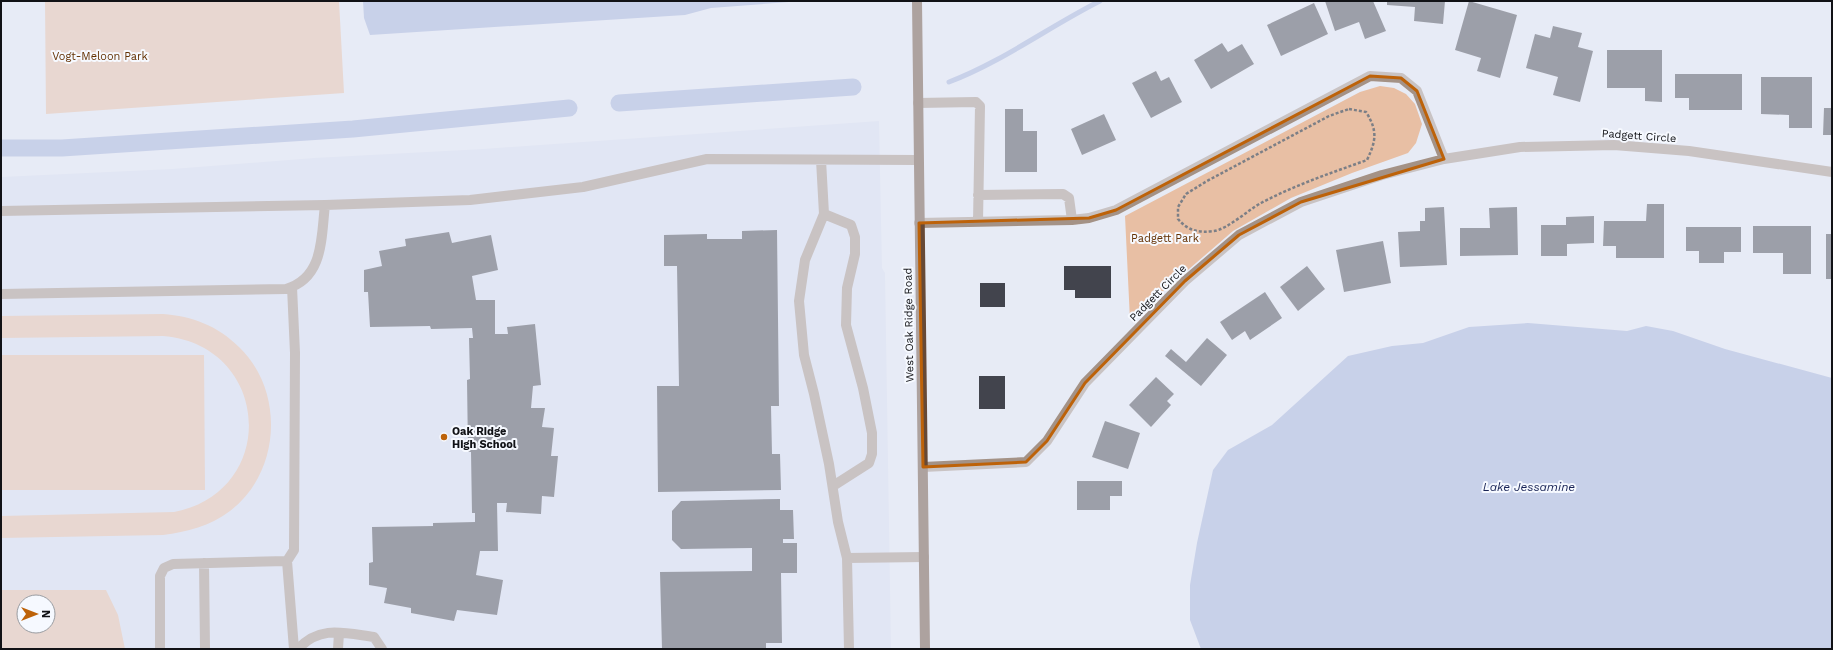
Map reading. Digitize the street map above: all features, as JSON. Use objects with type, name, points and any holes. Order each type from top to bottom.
[{"type":"main road","name":"West Oak Ridge Road","points":[[917,1],[925,649]]},
{"type":"street","points":[[919,223],[1072,220],[1089,218],[1116,210],[1370,76],[1401,78],[1417,91],[1444,158]]},
{"type":"street","points":[[918,103],[976,102],[980,106],[978,222]]},
{"type":"street","name":"Padgett Circle","points":[[923,467],[1026,462],[1047,441],[1085,383],[1185,281],[1239,235],[1301,202],[1382,175],[1444,158],[1520,147],[1614,145],[1689,151],[1832,172]]},
{"type":"street","points":[[1,211],[325,205],[470,200],[553,191],[597,184],[707,158],[918,160]]},
{"type":"street","points":[[821,160],[824,214],[806,260],[799,301],[804,355],[814,394],[846,558],[849,649]]},
{"type":"street","points":[[978,195],[1063,194],[1068,198],[1072,220]]},
{"type":"street","points":[[1,294],[292,288],[307,278],[316,264],[320,246],[325,205]]},
{"type":"street","points":[[824,214],[851,225],[856,237],[855,254],[847,288],[846,325],[863,388],[872,433],[872,454],[868,464],[833,486]]},
{"type":"street","points":[[292,288],[295,353],[294,550],[287,561],[294,649]]},
{"type":"street","points":[[846,558],[924,557]]},
{"type":"street","points":[[160,649],[160,576],[164,568],[173,564],[287,561]]},
{"type":"street","points":[[204,563],[205,649]]},
{"type":"street","points":[[298,649],[319,633],[339,633],[374,637],[382,649]]},
{"type":"street","points":[[338,649],[339,633]]},
{"type":"path","points":[[1349,109],[1366,112],[1373,124],[1375,136],[1367,160],[1293,188],[1262,203],[1226,227],[1215,231],[1196,231],[1185,228],[1178,219],[1178,207],[1186,194],[1207,181],[1329,116],[1349,109]]},
{"type":"highlighted area","points":[[1370,76],[1401,78],[1417,91],[1444,159],[1301,202],[1239,235],[1185,281],[1085,383],[1047,441],[1026,462],[923,467],[919,223],[1089,218],[1116,210]]},
{"type":"shaded area","name":"Oak Ridge High School","points":[[879,121],[882,268],[885,273],[891,649],[1,649],[1,177],[172,169],[314,158],[483,149]]},
{"type":"green space","name":"Vogt-Meloon Park","points":[[45,1],[339,1],[344,93],[46,114]]},
{"type":"green space","name":"Padgett Park","points":[[1380,86],[1394,88],[1406,94],[1415,104],[1422,124],[1416,143],[1408,153],[1352,173],[1291,198],[1233,231],[1130,320],[1125,216],[1360,92]]},
{"type":"green space","points":[[163,314],[184,317],[204,323],[222,333],[239,347],[254,365],[264,386],[270,408],[271,431],[267,454],[259,475],[247,495],[230,511],[214,521],[198,528],[172,534],[1,538],[1,516],[174,512],[208,499],[232,477],[246,449],[249,420],[242,390],[225,364],[199,345],[163,336],[1,338],[1,316]]},
{"type":"green space","points":[[1,355],[204,355],[205,490],[1,490]]},
{"type":"green space","points":[[1,590],[106,590],[118,615],[125,649],[1,649]]},
{"type":"water","points":[[363,1],[802,1],[711,8],[685,15],[370,35],[364,18]]},
{"type":"water","name":"Lake Jessamine","points":[[1528,323],[1627,331],[1646,326],[1673,331],[1725,349],[1832,378],[1832,649],[1201,649],[1190,620],[1190,585],[1197,543],[1213,470],[1228,450],[1272,425],[1348,356],[1392,346],[1423,343],[1469,327]]},
{"type":"building","points":[[1325,1],[1373,1],[1386,31],[1365,39],[1359,22],[1335,31]]},
{"type":"building","points":[[1387,1],[1445,1],[1443,24],[1414,21],[1415,7],[1387,5]]},
{"type":"building","points":[[1469,1],[1517,15],[1500,78],[1477,71],[1481,58],[1455,50]]},
{"type":"building","points":[[1314,3],[1328,34],[1281,56],[1267,25]]},
{"type":"building","points":[[1553,26],[1582,33],[1578,47],[1593,51],[1580,102],[1553,95],[1558,77],[1526,68],[1535,34],[1550,38]]},
{"type":"building","points":[[1222,43],[1228,52],[1242,44],[1254,64],[1211,89],[1194,60]]},
{"type":"building","points":[[1607,50],[1662,50],[1662,102],[1645,101],[1645,88],[1607,88]]},
{"type":"building","points":[[1156,71],[1161,81],[1169,77],[1182,102],[1151,118],[1132,83]]},
{"type":"building","points":[[1675,74],[1742,74],[1742,110],[1689,110],[1689,98],[1675,98]]},
{"type":"building","points":[[1761,77],[1812,77],[1812,128],[1789,128],[1789,115],[1761,114]]},
{"type":"building","points":[[1824,108],[1832,108],[1832,135],[1823,135]]},
{"type":"building","points":[[1005,109],[1023,109],[1023,131],[1037,131],[1037,172],[1005,172]]},
{"type":"building","points":[[1104,114],[1116,140],[1082,155],[1071,129]]},
{"type":"building","points":[[1647,204],[1664,204],[1664,258],[1616,258],[1616,246],[1603,246],[1604,221],[1646,221]]},
{"type":"building","points":[[1444,207],[1447,265],[1400,267],[1398,232],[1420,231],[1420,221],[1425,221],[1425,208]]},
{"type":"building","points":[[1517,207],[1518,255],[1460,256],[1460,228],[1490,228],[1489,208]]},
{"type":"building","points":[[1594,216],[1594,243],[1567,244],[1567,256],[1541,256],[1541,225],[1566,225],[1566,217]]},
{"type":"building","points":[[1753,226],[1811,226],[1811,274],[1783,274],[1783,253],[1753,253]]},
{"type":"building","points":[[1686,227],[1741,227],[1741,252],[1724,252],[1724,263],[1699,263],[1699,251],[1686,251]]},
{"type":"building","points":[[777,230],[779,406],[771,406],[772,454],[780,454],[781,490],[658,492],[657,386],[679,386],[677,266],[664,266],[664,235],[707,234],[707,239],[742,239],[742,231]]},
{"type":"building","points":[[449,232],[452,243],[491,235],[498,270],[472,276],[476,300],[495,300],[495,334],[508,334],[507,327],[535,324],[541,385],[533,386],[531,408],[545,408],[542,427],[554,428],[551,456],[558,456],[554,497],[542,496],[541,514],[506,512],[507,503],[497,503],[498,551],[480,551],[476,575],[503,580],[497,615],[457,610],[454,621],[411,613],[411,608],[384,603],[387,588],[369,585],[369,563],[373,562],[372,527],[433,526],[433,523],[475,522],[475,513],[472,513],[471,452],[468,452],[467,380],[470,379],[469,338],[473,338],[472,328],[431,329],[430,326],[370,327],[368,292],[364,292],[364,270],[382,266],[379,251],[406,246],[405,239]]},
{"type":"building","points":[[1826,234],[1832,234],[1832,279],[1826,279]]},
{"type":"building","points":[[1383,241],[1391,283],[1344,292],[1336,250]]},
{"type":"building","points":[[1064,266],[1111,266],[1111,298],[1075,298],[1075,290],[1064,290]]},
{"type":"building","points":[[1307,266],[1325,289],[1298,311],[1280,287]]},
{"type":"building","points":[[980,283],[1005,283],[1005,307],[980,307]]},
{"type":"building","points":[[1265,292],[1282,318],[1250,340],[1245,331],[1232,340],[1220,322]]},
{"type":"building","points":[[1207,338],[1227,355],[1201,386],[1165,356],[1171,349],[1186,362]]},
{"type":"building","points":[[979,376],[1005,376],[1005,409],[979,409]]},
{"type":"building","points":[[1156,377],[1174,394],[1167,401],[1171,405],[1151,427],[1129,405]]},
{"type":"building","points":[[1105,421],[1140,433],[1128,469],[1092,457]]},
{"type":"building","points":[[1077,481],[1122,481],[1122,496],[1110,496],[1110,510],[1077,510]]},
{"type":"building","points":[[780,499],[780,510],[793,510],[794,539],[783,539],[783,543],[797,543],[797,573],[781,573],[782,643],[766,643],[766,649],[662,649],[660,572],[752,571],[752,548],[681,549],[672,540],[672,511],[681,501]]},
{"type":"waterway","points":[[949,82],[969,74],[1007,54],[1100,1]]},
{"type":"waterway","points":[[619,103],[853,87]]},
{"type":"waterway","points":[[1,148],[62,148],[353,129],[569,108]]},
{"type":"place","name":"Oak Ridge High School","points":[[444,437]]}]
